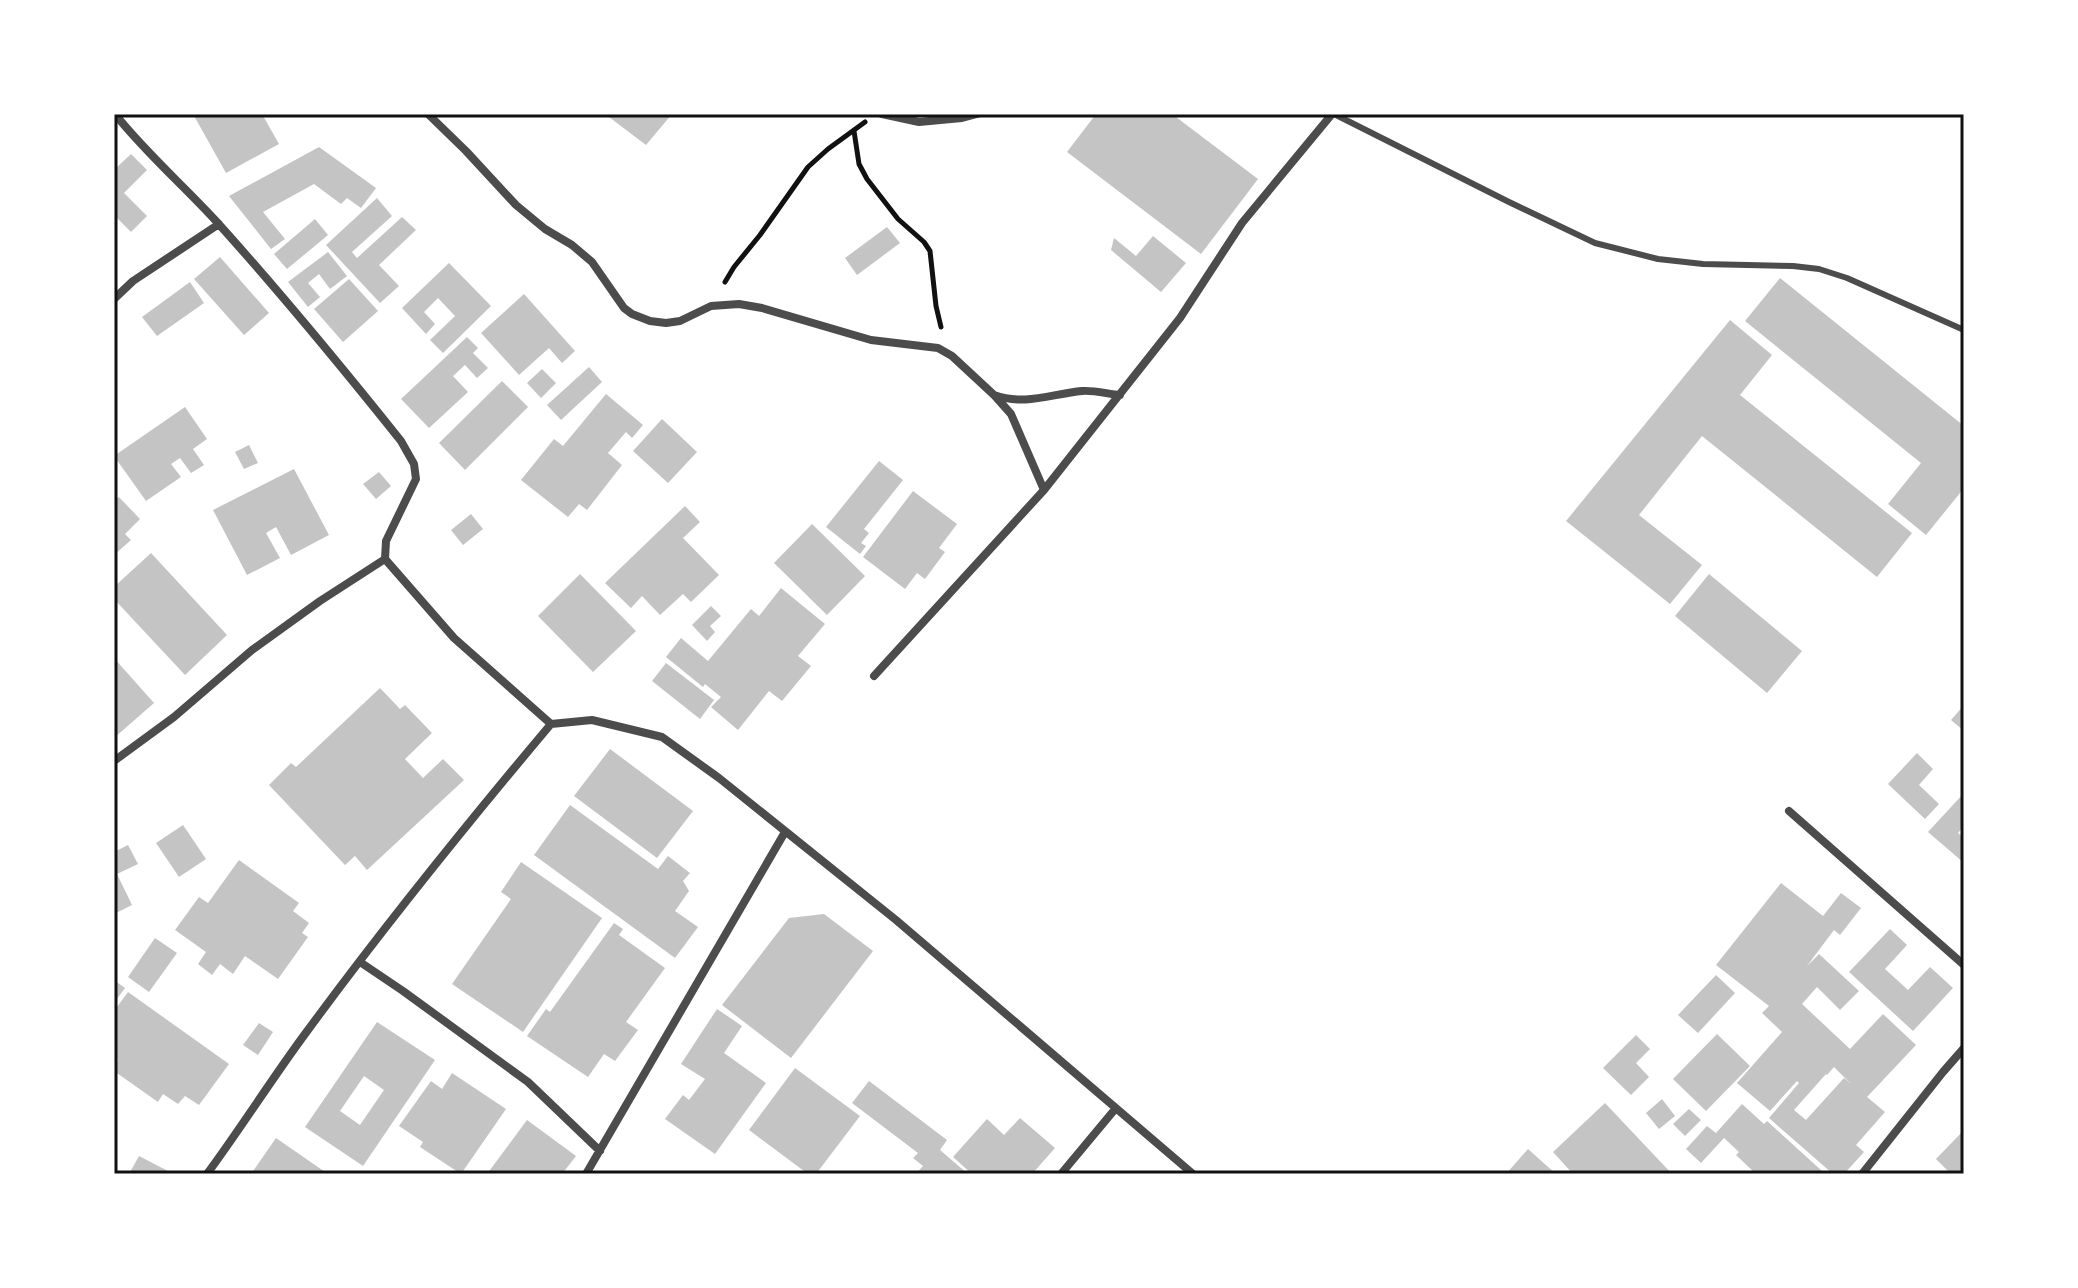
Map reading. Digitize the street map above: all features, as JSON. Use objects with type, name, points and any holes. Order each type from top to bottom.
[{"type":"street","points":[[115,114],[219,224],[401,441],[414,464],[416,479],[386,541],[385,559],[454,638],[551,724]]},
{"type":"street","points":[[428,114],[516,205],[592,262],[624,308],[632,314],[666,323],[680,321],[711,306],[739,304],[871,340],[938,348],[946,352],[1011,414],[1044,490]]},
{"type":"street","points":[[882,114],[919,122],[977,114]]},
{"type":"street","points":[[874,676],[1044,490],[1180,318],[1242,223],[1333,114]]},
{"type":"street","points":[[114,299],[133,281],[219,224]]},
{"type":"street","points":[[994,395],[1012,400],[1050,398],[1084,391],[1120,395]]},
{"type":"street","points":[[114,761],[174,717],[252,650],[385,559]]},
{"type":"street","points":[[207,1174],[302,1038],[360,962],[469,821],[551,724],[592,720],[662,737],[719,778],[907,930],[1193,1174]]},
{"type":"street","points":[[1789,811],[1964,965]]},
{"type":"street","points":[[586,1174],[785,832]]},
{"type":"street","points":[[360,962],[528,1082],[600,1151]]},
{"type":"street","points":[[1862,1174],[1964,1048]]},
{"type":"street","points":[[1061,1174],[1116,1108]]},
{"type":"lane","points":[[1333,114],[1595,243],[1673,261],[1819,269],[1847,278],[1964,330]]},
{"type":"path","points":[[711,306],[734,267],[808,167],[875,114]]},
{"type":"path","points":[[854,131],[859,164],[867,179],[898,219],[930,251],[936,306],[946,352]]},
{"type":"building","points":[[193,114],[262,114],[279,144],[226,173]]},
{"type":"building","points":[[605,114],[672,114],[646,145]]},
{"type":"building","points":[[1096,114],[1172,114],[1258,179],[1201,254],[1067,152]]},
{"type":"building","points":[[319,147],[376,188],[361,208],[347,198],[341,204],[314,184],[263,212],[285,239],[271,249],[229,196]]},
{"type":"building","points":[[131,154],[147,170],[124,193],[147,216],[131,232],[114,215],[114,170]]},
{"type":"building","points":[[377,198],[392,216],[352,252],[357,258],[402,217],[416,230],[379,265],[399,286],[380,303],[326,245]]},
{"type":"building","points":[[315,219],[328,235],[287,269],[274,254]]},
{"type":"building","points":[[887,227],[900,243],[857,275],[845,258]]},
{"type":"building","points":[[1153,236],[1186,263],[1161,292],[1111,250],[1114,238],[1136,256]]},
{"type":"building","points":[[328,252],[347,276],[330,289],[319,274],[308,283],[320,297],[308,307],[288,282]]},
{"type":"building","points":[[220,257],[269,313],[244,335],[194,279]]},
{"type":"building","points":[[449,263],[491,306],[443,353],[430,340],[455,316],[438,298],[424,312],[435,324],[426,334],[402,308]]},
{"type":"building","points":[[1780,278],[1964,426],[1964,488],[1926,535],[1888,504],[1921,463],[1745,321]]},
{"type":"building","points":[[349,279],[378,311],[343,342],[314,309]]},
{"type":"building","points":[[190,282],[204,303],[157,336],[142,317]]},
{"type":"building","points":[[524,294],[575,351],[562,363],[549,348],[519,375],[481,333]]},
{"type":"building","points":[[1730,320],[1772,355],[1740,395],[1912,533],[1877,577],[1702,436],[1639,515],[1702,565],[1670,604],[1566,521]]},
{"type":"building","points":[[467,337],[478,348],[473,353],[488,368],[477,378],[465,365],[453,376],[468,392],[429,428],[401,399]]},
{"type":"building","points":[[589,367],[602,382],[561,420],[547,405]]},
{"type":"building","points":[[542,369],[556,383],[541,398],[527,383]]},
{"type":"building","points":[[502,381],[528,407],[465,470],[439,443]]},
{"type":"building","points":[[606,394],[643,425],[632,438],[626,432],[608,453],[622,465],[587,510],[579,504],[568,517],[521,480],[554,439],[563,446]]},
{"type":"building","points":[[185,407],[207,439],[193,449],[204,465],[191,473],[180,458],[171,464],[181,477],[146,501],[114,456]]},
{"type":"building","points":[[662,419],[697,452],[668,483],[633,451]]},
{"type":"building","points":[[249,445],[258,463],[244,469],[235,452]]},
{"type":"building","points":[[879,461],[903,480],[864,529],[869,533],[861,543],[866,546],[860,554],[826,527]]},
{"type":"building","points":[[294,469],[329,535],[291,555],[276,527],[266,533],[280,558],[247,575],[213,510]]},
{"type":"building","points":[[379,472],[391,486],[376,499],[363,484]]},
{"type":"building","points":[[913,491],[957,524],[939,548],[945,552],[925,579],[917,573],[905,589],[863,557]]},
{"type":"building","points":[[119,497],[140,519],[125,534],[131,540],[114,555],[114,501]]},
{"type":"building","points":[[685,506],[700,522],[683,538],[719,575],[691,602],[683,594],[660,615],[642,596],[631,608],[605,583]]},
{"type":"building","points":[[471,514],[483,529],[463,545],[451,530]]},
{"type":"building","points":[[812,524],[865,576],[827,615],[774,563]]},
{"type":"building","points":[[151,553],[227,635],[185,675],[114,599],[114,587]]},
{"type":"building","points":[[580,574],[636,631],[593,672],[538,616]]},
{"type":"building","points":[[1709,574],[1802,651],[1767,693],[1675,616]]},
{"type":"building","points":[[781,588],[825,624],[798,656],[811,666],[782,701],[769,691],[738,730],[711,707],[721,697],[705,684],[703,687],[666,657],[681,638],[708,661],[751,609],[759,616]]},
{"type":"building","points":[[711,606],[721,616],[710,626],[715,632],[707,641],[692,625]]},
{"type":"building","points":[[114,658],[154,703],[114,738]]},
{"type":"building","points":[[666,663],[714,700],[700,719],[652,681]]},
{"type":"building","points":[[380,688],[400,709],[405,705],[432,733],[405,759],[423,778],[443,759],[464,780],[367,870],[355,856],[345,865],[269,785],[291,763],[296,767]]},
{"type":"building","points":[[1964,705],[1964,731],[1951,720]]},
{"type":"building","points":[[610,749],[693,811],[657,858],[574,796]]},
{"type":"building","points":[[1917,753],[1933,769],[1919,785],[1939,804],[1925,819],[1888,784]]},
{"type":"building","points":[[1964,793],[1964,826],[1958,833],[1964,838],[1964,863],[1928,832]]},
{"type":"building","points":[[570,805],[658,869],[668,856],[690,873],[683,881],[689,891],[675,911],[698,927],[675,958],[534,855]]},
{"type":"building","points":[[183,825],[206,859],[179,877],[156,843]]},
{"type":"building","points":[[128,845],[138,864],[117,874],[132,905],[114,914],[114,852]]},
{"type":"building","points":[[239,860],[299,903],[293,911],[309,923],[302,933],[308,937],[278,979],[245,956],[233,974],[220,964],[212,975],[198,964],[206,952],[175,930],[199,897],[208,903]]},
{"type":"building","points":[[521,862],[602,918],[523,1032],[452,984],[511,899],[501,892]]},
{"type":"building","points":[[1781,883],[1823,916],[1841,893],[1861,908],[1840,935],[1834,930],[1807,966],[1819,954],[1859,991],[1840,1010],[1817,987],[1802,1004],[1850,1049],[1883,1014],[1916,1045],[1867,1097],[1885,1112],[1856,1145],[1864,1152],[1844,1174],[1833,1174],[1769,1118],[1799,1083],[1797,1081],[1770,1111],[1737,1083],[1782,1032],[1762,1013],[1769,1006],[1716,965]],"holes":[[[1834,1067],[1851,1084],[1844,1078],[1806,1120],[1794,1110]]]},
{"type":"building","points":[[824,914],[873,951],[791,1058],[722,1005],[789,918]]},
{"type":"building","points":[[614,923],[623,929],[619,935],[665,968],[626,1022],[638,1030],[615,1061],[604,1054],[588,1077],[527,1036],[546,1009],[550,1012]]},
{"type":"building","points":[[1890,929],[1907,945],[1885,969],[1908,990],[1930,967],[1953,988],[1913,1031],[1849,972]]},
{"type":"building","points":[[155,938],[177,953],[149,992],[128,977]]},
{"type":"building","points":[[1716,975],[1735,993],[1698,1033],[1678,1015]]},
{"type":"building","points":[[114,980],[125,988],[114,1003]]},
{"type":"building","points":[[128,992],[229,1064],[199,1105],[185,1096],[178,1104],[163,1094],[158,1102],[114,1071],[118,1060],[114,1057],[114,1011]]},
{"type":"building","points":[[717,1009],[742,1026],[724,1053],[766,1083],[715,1154],[665,1119],[683,1095],[689,1100],[705,1079],[681,1064]]},
{"type":"building","points":[[377,1022],[435,1060],[363,1166],[305,1127]],"holes":[[[364,1076],[384,1090],[360,1125],[340,1111]]]},
{"type":"building","points":[[259,1023],[273,1032],[258,1055],[243,1045]]},
{"type":"building","points":[[1717,1034],[1750,1066],[1706,1111],[1673,1079]]},
{"type":"building","points":[[1636,1035],[1650,1049],[1636,1063],[1649,1077],[1631,1095],[1603,1068]]},
{"type":"building","points":[[795,1068],[860,1116],[816,1174],[808,1174],[749,1130]]},
{"type":"building","points":[[452,1073],[506,1109],[461,1174],[420,1147],[423,1142],[399,1126],[431,1081],[442,1089]]},
{"type":"building","points":[[869,1081],[947,1140],[940,1150],[968,1174],[916,1174],[923,1166],[913,1158],[918,1153],[852,1103]]},
{"type":"building","points":[[1662,1099],[1675,1116],[1659,1129],[1646,1113]]},
{"type":"building","points":[[1605,1103],[1672,1174],[1573,1174],[1553,1152]]},
{"type":"building","points":[[1742,1104],[1764,1124],[1767,1121],[1822,1171],[1819,1174],[1756,1174],[1724,1138],[1701,1163],[1686,1149],[1707,1126],[1716,1133]]},
{"type":"building","points":[[1689,1109],[1701,1120],[1685,1136],[1673,1124]]},
{"type":"building","points":[[1020,1118],[1055,1148],[1032,1174],[972,1174],[953,1157],[987,1119],[1004,1135]]},
{"type":"building","points":[[527,1120],[576,1156],[562,1174],[487,1174]]},
{"type":"building","points":[[1964,1130],[1964,1174],[1951,1174],[1936,1159]]},
{"type":"building","points":[[276,1138],[328,1174],[251,1174]]},
{"type":"building","points":[[1528,1149],[1556,1174],[1506,1174]]},
{"type":"building","points":[[139,1156],[168,1171],[166,1174],[129,1174]]}]
